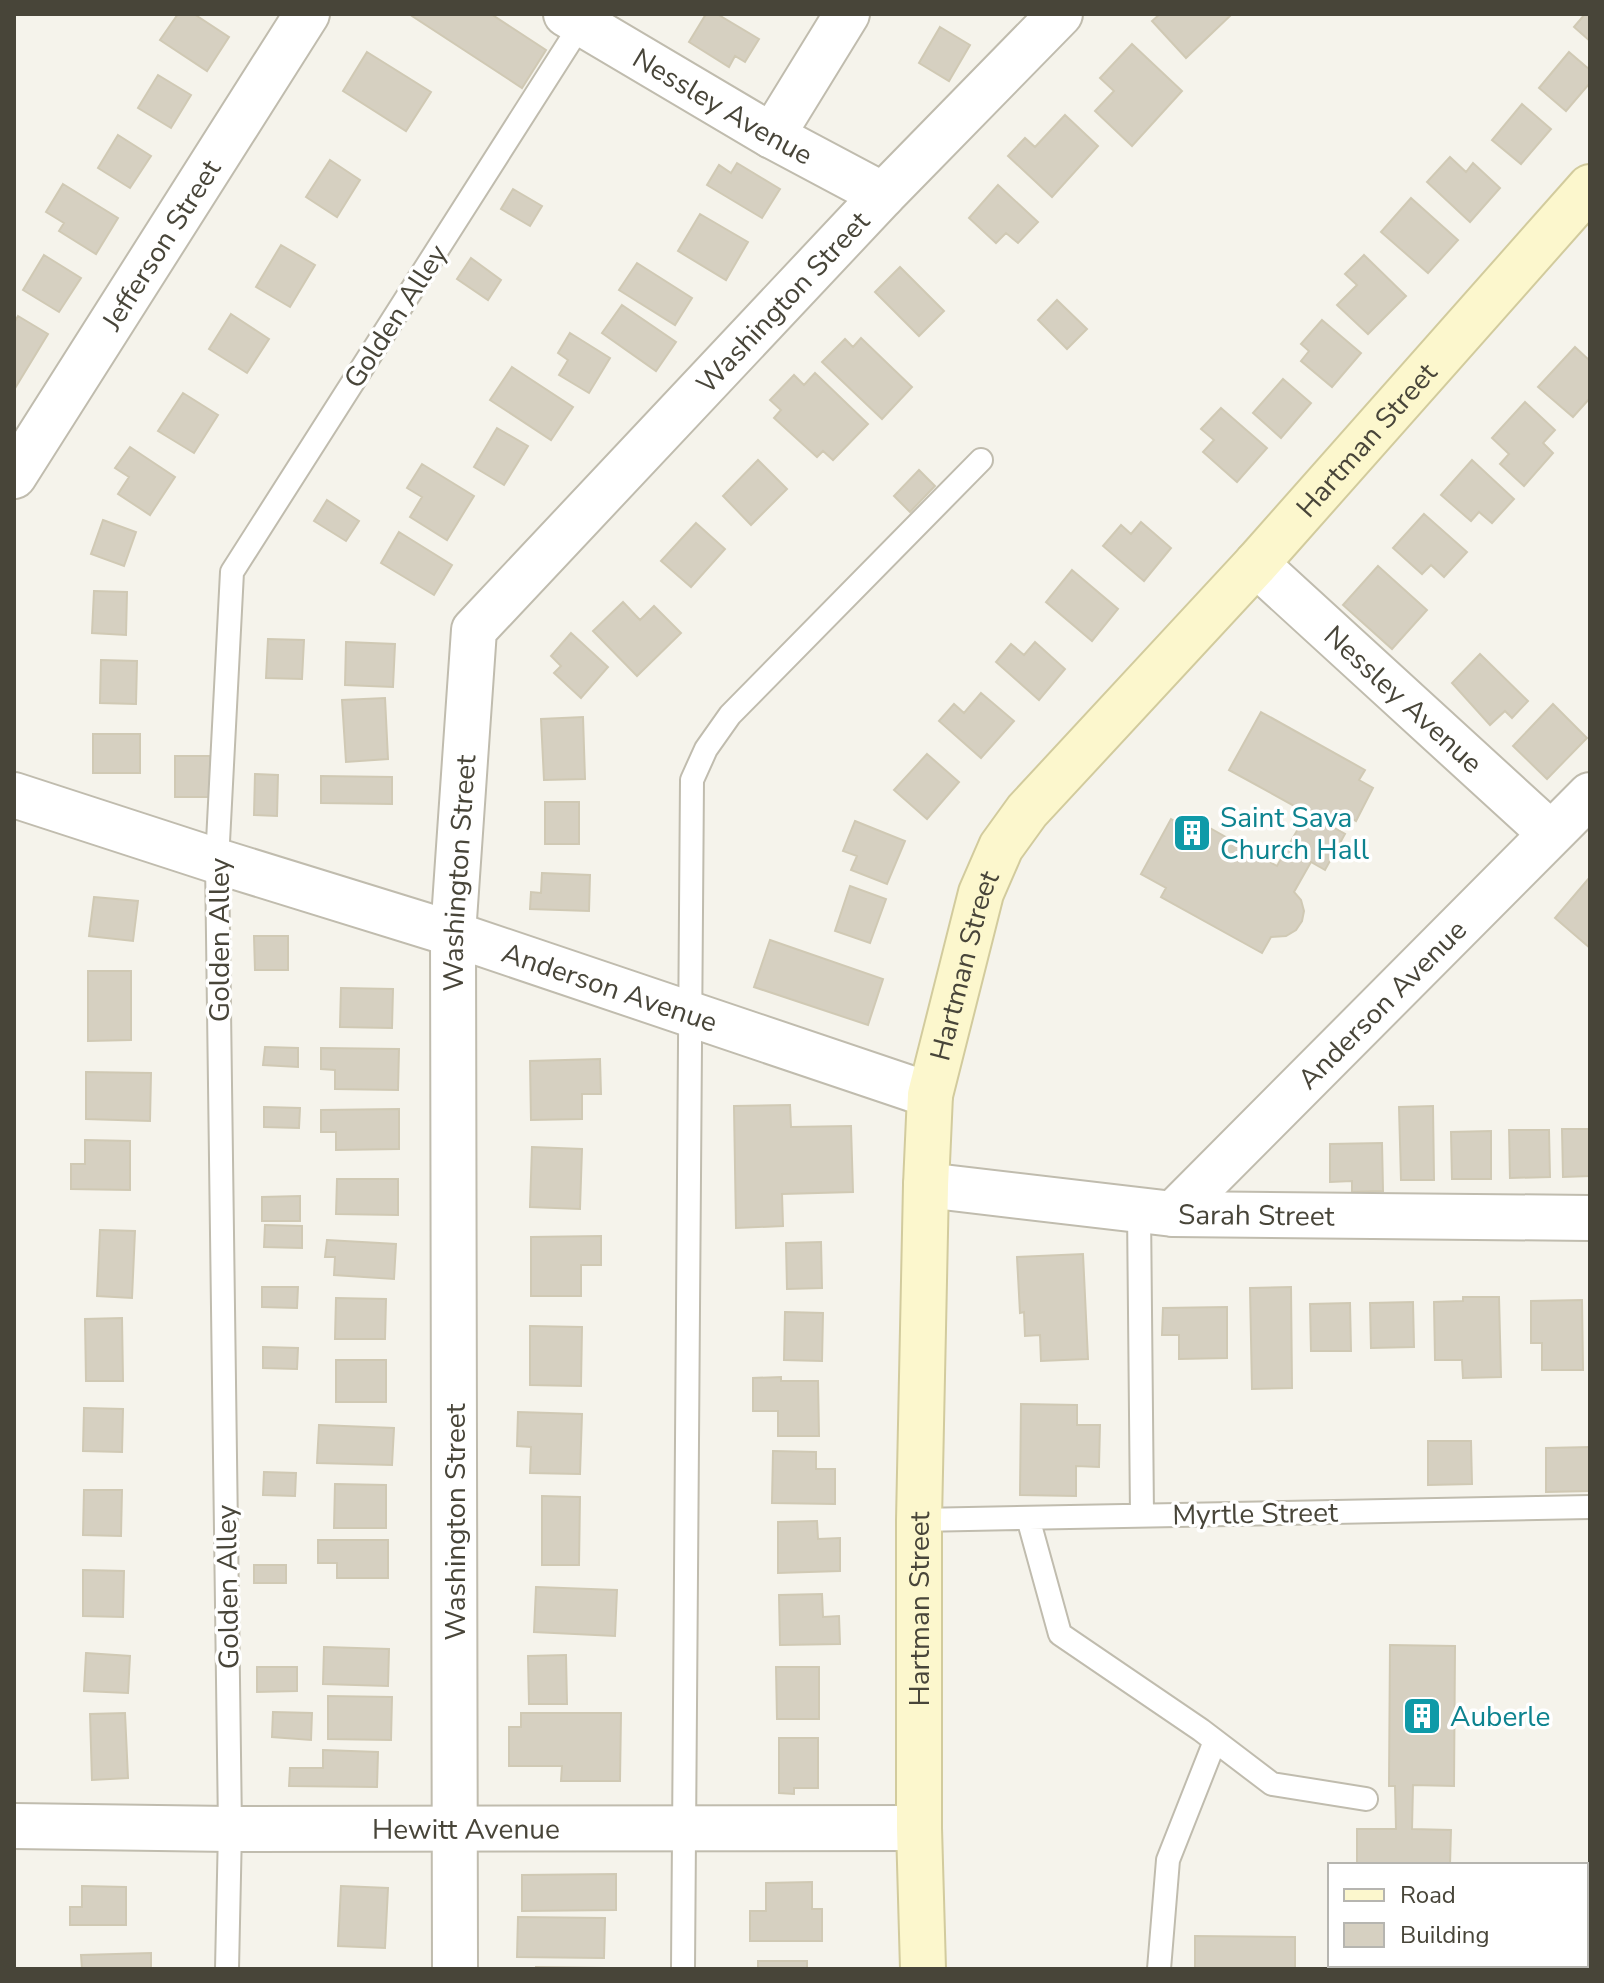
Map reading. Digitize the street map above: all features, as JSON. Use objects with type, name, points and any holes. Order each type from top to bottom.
[{"type":"main road","name":"Hartman Street","points":[[923,1969],[919,1828],[919,1520],[930,1095],[981,893],[1001,847],[1027,811],[1256,564],[1590,187]]},
{"type":"street","name":"Jefferson Street","points":[[14,476],[307,14]]},
{"type":"street","points":[[772,136],[847,14]]},
{"type":"street","name":"Washington Street","points":[[455,1969],[453,934],[474,630],[883,195],[1060,14]]},
{"type":"street","name":"Nessley Avenue","points":[[578,17],[772,136],[883,195]]},
{"type":"street","name":"Nessley Avenue","points":[[1256,564],[1550,833]]},
{"type":"street","name":"Anderson Avenue","points":[[14,795],[453,934],[930,1095]]},
{"type":"street","name":"Anderson Avenue","points":[[1156,1212],[1590,795]]},
{"type":"street","name":"Sarah Street","points":[[926,1185],[1156,1212],[1590,1218]]},
{"type":"street","name":"Hewitt Avenue","points":[[14,1826],[230,1829],[919,1828]]},
{"type":"lane","name":"Golden Alley","points":[[227,1969],[230,1829],[217,861],[232,572],[578,17]]},
{"type":"lane","points":[[683,1969],[692,780],[706,749],[730,715],[981,460]]},
{"type":"lane","points":[[1142,1515],[1156,1212]]},
{"type":"lane","name":"Myrtle Street","points":[[919,1520],[1590,1507]]},
{"type":"lane","points":[[1028,1518],[1060,1634],[1272,1784],[1366,1799]]},
{"type":"lane","points":[[1159,1969],[1168,1860],[1215,1741]]},
{"type":"building","points":[[178,14],[194,14],[229,37],[207,71],[160,40]]},
{"type":"building","points":[[409,14],[491,14],[546,50],[522,88]]},
{"type":"building","points":[[706,14],[717,14],[759,39],[745,62],[735,56],[729,67],[689,42]]},
{"type":"building","points":[[1160,14],[1232,14],[1186,58],[1152,21]]},
{"type":"building","points":[[1585,14],[1590,14],[1590,41],[1574,27]]},
{"type":"building","points":[[940,27],[970,45],[949,81],[919,63]]},
{"type":"building","points":[[1132,44],[1182,91],[1132,146],[1095,111],[1114,91],[1100,78]]},
{"type":"building","points":[[367,52],[431,92],[406,131],[343,91]]},
{"type":"building","points":[[1569,52],[1590,70],[1590,83],[1566,111],[1539,88]]},
{"type":"building","points":[[158,75],[191,95],[171,128],[138,108]]},
{"type":"building","points":[[1522,104],[1551,129],[1521,164],[1492,140]]},
{"type":"building","points":[[1065,115],[1098,146],[1052,197],[1008,156],[1025,138],[1035,147]]},
{"type":"building","points":[[118,135],[151,156],[130,188],[98,168]]},
{"type":"building","points":[[1450,157],[1466,172],[1473,163],[1500,188],[1470,222],[1427,182]]},
{"type":"building","points":[[330,160],[360,180],[337,217],[306,197]]},
{"type":"building","points":[[737,163],[780,189],[762,218],[707,185],[719,165],[731,173]]},
{"type":"building","points":[[63,184],[118,218],[96,254],[59,231],[64,223],[46,212]]},
{"type":"building","points":[[998,185],[1038,222],[1018,243],[1006,233],[996,243],[969,218]]},
{"type":"building","points":[[513,189],[542,206],[530,226],[501,209]]},
{"type":"building","points":[[1411,198],[1458,240],[1428,273],[1381,232]]},
{"type":"building","points":[[700,214],[748,242],[726,280],[678,251]]},
{"type":"building","points":[[281,245],[315,265],[290,307],[256,287]]},
{"type":"building","points":[[44,255],[81,278],[59,312],[23,290]]},
{"type":"building","points":[[1364,255],[1406,296],[1368,334],[1337,305],[1357,285],[1345,274]]},
{"type":"building","points":[[471,258],[501,280],[488,300],[457,279]]},
{"type":"building","points":[[637,263],[692,298],[675,325],[619,290]]},
{"type":"building","points":[[900,267],[944,311],[919,336],[875,292]]},
{"type":"building","points":[[1057,300],[1087,329],[1067,349],[1038,320]]},
{"type":"building","points":[[622,305],[676,342],[656,371],[602,333]]},
{"type":"building","points":[[231,314],[269,339],[247,373],[209,349]]},
{"type":"building","points":[[18,316],[48,334],[14,390],[14,323]]},
{"type":"building","points":[[1322,320],[1361,353],[1332,387],[1301,361],[1309,351],[1301,344]]},
{"type":"building","points":[[570,333],[610,358],[589,393],[559,375],[568,360],[558,353]]},
{"type":"building","points":[[861,338],[912,387],[882,419],[822,362],[845,339],[853,347]]},
{"type":"building","points":[[1575,347],[1590,361],[1590,398],[1573,417],[1538,387]]},
{"type":"building","points":[[512,367],[573,407],[551,440],[490,400]]},
{"type":"building","points":[[815,373],[868,424],[833,460],[823,451],[817,457],[774,418],[781,410],[770,400],[794,375],[804,385]]},
{"type":"building","points":[[1283,379],[1311,403],[1281,438],[1253,413]]},
{"type":"building","points":[[183,393],[218,415],[194,453],[158,431]]},
{"type":"building","points":[[1525,402],[1555,430],[1543,443],[1553,453],[1524,486],[1500,464],[1509,454],[1492,438]]},
{"type":"building","points":[[1221,408],[1267,448],[1237,482],[1203,452],[1214,440],[1201,429]]},
{"type":"building","points":[[497,428],[528,446],[504,485],[474,467]]},
{"type":"building","points":[[130,447],[175,477],[150,515],[118,494],[129,477],[115,468]]},
{"type":"building","points":[[758,460],[787,489],[751,525],[723,496]]},
{"type":"building","points":[[1472,460],[1514,499],[1492,523],[1479,512],[1471,521],[1441,495]]},
{"type":"building","points":[[422,464],[474,496],[447,540],[410,517],[422,497],[407,488]]},
{"type":"building","points":[[919,470],[935,486],[910,512],[894,496]]},
{"type":"building","points":[[327,500],[359,521],[346,541],[314,521]]},
{"type":"building","points":[[1424,514],[1467,552],[1444,577],[1431,565],[1422,574],[1393,548]]},
{"type":"building","points":[[103,520],[136,532],[124,566],[91,554]]},
{"type":"building","points":[[1141,522],[1171,548],[1144,581],[1103,546],[1121,525],[1131,534]]},
{"type":"building","points":[[696,523],[725,549],[691,587],[661,561]]},
{"type":"building","points":[[399,532],[452,565],[434,595],[381,563]]},
{"type":"building","points":[[1378,566],[1427,610],[1392,649],[1343,605]]},
{"type":"building","points":[[1072,570],[1118,609],[1092,641],[1046,602]]},
{"type":"building","points":[[94,591],[127,592],[126,635],[92,633]]},
{"type":"building","points":[[623,602],[640,620],[654,606],[681,633],[637,676],[593,631]]},
{"type":"building","points":[[571,633],[608,667],[581,698],[554,673],[561,666],[551,656]]},
{"type":"building","points":[[268,639],[304,640],[302,679],[266,678]]},
{"type":"building","points":[[346,642],[395,644],[393,687],[345,685]]},
{"type":"building","points":[[1035,642],[1065,669],[1039,700],[996,662],[1011,644],[1024,655]]},
{"type":"building","points":[[1480,654],[1528,701],[1512,718],[1505,711],[1490,725],[1452,683]]},
{"type":"building","points":[[101,660],[137,661],[136,704],[100,703]]},
{"type":"building","points":[[981,693],[1014,721],[981,758],[939,721],[954,704],[964,713]]},
{"type":"building","points":[[385,698],[388,759],[346,762],[342,700]]},
{"type":"building","points":[[1553,704],[1587,738],[1547,779],[1513,746]]},
{"type":"building","name":"Saint Sava Church Hall","points":[[1261,712],[1365,770],[1359,780],[1373,788],[1356,821],[1340,811],[1331,826],[1345,834],[1325,870],[1311,862],[1294,892],[1301,900],[1304,911],[1296,930],[1286,936],[1271,937],[1262,953],[1161,897],[1166,888],[1141,874],[1171,819],[1195,832],[1201,823],[1277,866],[1307,813],[1229,770]]},
{"type":"building","points":[[583,717],[585,779],[544,780],[541,719]]},
{"type":"building","points":[[93,734],[140,734],[140,773],[93,773]]},
{"type":"building","points":[[927,754],[959,782],[927,819],[894,790]]},
{"type":"building","points":[[175,756],[210,756],[210,797],[175,797]]},
{"type":"building","points":[[255,774],[278,775],[277,816],[254,815]]},
{"type":"building","points":[[321,776],[392,777],[392,804],[321,803]]},
{"type":"building","points":[[545,802],[579,802],[579,844],[545,844]]},
{"type":"building","points":[[855,821],[905,841],[887,884],[851,870],[857,856],[843,851]]},
{"type":"building","points":[[542,873],[590,875],[589,911],[530,909],[531,892],[541,893]]},
{"type":"building","points":[[1590,877],[1590,948],[1555,918]]},
{"type":"building","points":[[850,886],[886,899],[870,943],[835,931]]},
{"type":"building","points":[[94,897],[138,901],[133,941],[89,936]]},
{"type":"building","points":[[254,936],[288,936],[288,970],[255,970]]},
{"type":"building","points":[[770,940],[883,979],[868,1025],[754,987]]},
{"type":"building","points":[[88,971],[131,971],[131,1040],[88,1041]]},
{"type":"building","points":[[341,988],[393,989],[392,1028],[340,1027]]},
{"type":"building","points":[[265,1047],[298,1048],[298,1067],[263,1065]]},
{"type":"building","points":[[321,1048],[399,1049],[398,1090],[335,1089],[335,1070],[321,1069]]},
{"type":"building","points":[[600,1059],[601,1094],[582,1094],[582,1119],[531,1120],[530,1061]]},
{"type":"building","points":[[86,1072],[151,1073],[150,1121],[86,1119]]},
{"type":"building","points":[[790,1105],[791,1127],[851,1126],[853,1192],[782,1194],[783,1226],[736,1228],[734,1106]]},
{"type":"building","points":[[1433,1106],[1434,1180],[1401,1180],[1399,1107]]},
{"type":"building","points":[[264,1107],[300,1108],[299,1128],[264,1127]]},
{"type":"building","points":[[399,1109],[399,1149],[336,1150],[336,1132],[321,1132],[321,1110]]},
{"type":"building","points":[[1562,1129],[1590,1129],[1590,1176],[1563,1177]]},
{"type":"building","points":[[1509,1130],[1549,1130],[1550,1177],[1510,1178]]},
{"type":"building","points":[[1491,1131],[1491,1179],[1452,1179],[1451,1132]]},
{"type":"building","points":[[85,1140],[130,1141],[130,1190],[71,1189],[71,1164],[85,1164]]},
{"type":"building","points":[[1382,1143],[1383,1191],[1352,1192],[1352,1181],[1330,1182],[1330,1144]]},
{"type":"building","points":[[532,1147],[582,1149],[580,1209],[530,1207]]},
{"type":"building","points":[[337,1179],[398,1179],[398,1215],[336,1214]]},
{"type":"building","points":[[300,1196],[300,1221],[262,1221],[262,1197]]},
{"type":"building","points":[[265,1225],[302,1226],[302,1248],[264,1247]]},
{"type":"building","points":[[100,1230],[135,1231],[132,1298],[97,1296]]},
{"type":"building","points":[[601,1236],[601,1265],[581,1265],[581,1296],[531,1296],[531,1237]]},
{"type":"building","points":[[327,1240],[396,1244],[394,1279],[334,1275],[335,1257],[325,1257]]},
{"type":"building","points":[[821,1242],[822,1288],[787,1289],[786,1243]]},
{"type":"building","points":[[1083,1254],[1088,1359],[1041,1361],[1040,1335],[1025,1336],[1024,1312],[1020,1313],[1017,1257]]},
{"type":"building","points":[[262,1287],[298,1287],[297,1308],[262,1307]]},
{"type":"building","points":[[1291,1287],[1292,1388],[1252,1389],[1250,1288]]},
{"type":"building","points":[[1463,1297],[1499,1297],[1501,1377],[1463,1378],[1462,1360],[1435,1360],[1434,1302],[1463,1301]]},
{"type":"building","points":[[336,1298],[386,1299],[385,1339],[335,1339]]},
{"type":"building","points":[[1582,1300],[1583,1370],[1542,1370],[1542,1343],[1531,1343],[1531,1301]]},
{"type":"building","points":[[1413,1302],[1414,1347],[1371,1348],[1370,1303]]},
{"type":"building","points":[[1350,1303],[1351,1351],[1311,1351],[1310,1304]]},
{"type":"building","points":[[1227,1307],[1227,1358],[1179,1359],[1179,1335],[1162,1335],[1163,1308]]},
{"type":"building","points":[[785,1312],[823,1313],[822,1361],[784,1360]]},
{"type":"building","points":[[122,1318],[123,1381],[86,1381],[85,1319]]},
{"type":"building","points":[[530,1326],[582,1327],[581,1386],[530,1385]]},
{"type":"building","points":[[263,1347],[298,1348],[297,1369],[263,1368]]},
{"type":"building","points":[[336,1360],[386,1360],[386,1402],[336,1402]]},
{"type":"building","points":[[781,1377],[781,1381],[818,1381],[819,1436],[778,1436],[778,1411],[753,1411],[753,1378]]},
{"type":"building","points":[[1021,1404],[1077,1405],[1077,1425],[1100,1425],[1099,1467],[1076,1466],[1076,1496],[1020,1495]]},
{"type":"building","points":[[84,1408],[123,1409],[122,1452],[83,1451]]},
{"type":"building","points":[[518,1412],[582,1414],[580,1474],[530,1473],[531,1447],[517,1446]]},
{"type":"building","points":[[319,1425],[394,1428],[392,1465],[317,1463]]},
{"type":"building","points":[[1428,1441],[1471,1441],[1472,1484],[1428,1485]]},
{"type":"building","points":[[1590,1447],[1590,1491],[1546,1492],[1546,1448]]},
{"type":"building","points":[[773,1451],[816,1452],[816,1469],[835,1469],[835,1504],[772,1503]]},
{"type":"building","points":[[264,1472],[296,1473],[295,1496],[263,1495]]},
{"type":"building","points":[[335,1484],[386,1485],[386,1528],[334,1528]]},
{"type":"building","points":[[84,1490],[122,1490],[121,1536],[83,1535]]},
{"type":"building","points":[[542,1496],[580,1497],[579,1565],[542,1565]]},
{"type":"building","points":[[817,1521],[818,1539],[840,1538],[840,1571],[778,1573],[778,1522]]},
{"type":"building","points":[[318,1540],[388,1540],[388,1578],[337,1578],[337,1563],[318,1563]]},
{"type":"building","points":[[254,1565],[286,1565],[286,1583],[254,1583]]},
{"type":"building","points":[[83,1570],[124,1571],[123,1617],[83,1616]]},
{"type":"building","points":[[536,1587],[617,1590],[615,1636],[534,1632]]},
{"type":"building","points":[[822,1594],[823,1617],[839,1616],[840,1644],[780,1645],[779,1595]]},
{"type":"building","name":"Auberle","points":[[1390,1645],[1455,1646],[1454,1786],[1413,1785],[1412,1829],[1451,1830],[1450,1863],[1357,1863],[1357,1829],[1396,1829],[1395,1786],[1389,1786]]},
{"type":"building","points":[[324,1647],[389,1649],[388,1686],[323,1684]]},
{"type":"building","points":[[86,1653],[130,1656],[128,1693],[84,1691]]},
{"type":"building","points":[[566,1655],[567,1704],[529,1704],[528,1656]]},
{"type":"building","points":[[257,1667],[297,1667],[297,1691],[257,1692]]},
{"type":"building","points":[[776,1667],[819,1667],[819,1719],[777,1719]]},
{"type":"building","points":[[328,1696],[392,1697],[391,1740],[328,1739]]},
{"type":"building","points":[[273,1712],[312,1713],[311,1740],[272,1737]]},
{"type":"building","points":[[125,1713],[128,1778],[92,1780],[90,1714]]},
{"type":"building","points":[[521,1713],[621,1713],[620,1781],[561,1781],[562,1766],[509,1766],[509,1727],[521,1727]]},
{"type":"building","points":[[779,1738],[818,1738],[818,1788],[794,1788],[794,1794],[779,1793]]},
{"type":"building","points":[[323,1750],[378,1752],[377,1787],[289,1786],[290,1768],[323,1768]]},
{"type":"building","points":[[616,1874],[616,1910],[522,1911],[522,1875]]},
{"type":"building","points":[[812,1882],[812,1909],[822,1909],[822,1941],[750,1941],[750,1911],[766,1911],[766,1883]]},
{"type":"building","points":[[82,1886],[126,1887],[126,1925],[70,1925],[70,1907],[82,1907]]},
{"type":"building","points":[[341,1886],[388,1888],[385,1948],[338,1946]]},
{"type":"building","points":[[518,1917],[605,1918],[604,1958],[517,1957]]},
{"type":"building","points":[[1195,1936],[1295,1937],[1295,1969],[1195,1969]]},
{"type":"building","points":[[151,1953],[151,1969],[82,1969],[81,1955]]},
{"type":"building","points":[[758,1961],[807,1961],[807,1969],[758,1969]]},
{"type":"building","points":[[1356,1967],[1449,1967],[1449,1969]]},
{"type":"building","points":[[604,1968],[604,1969],[536,1969]]},
{"type":"place","name":"Saint Sava Church Hall","points":[[1192,833]]},
{"type":"place","name":"Auberle","points":[[1422,1716]]}]
